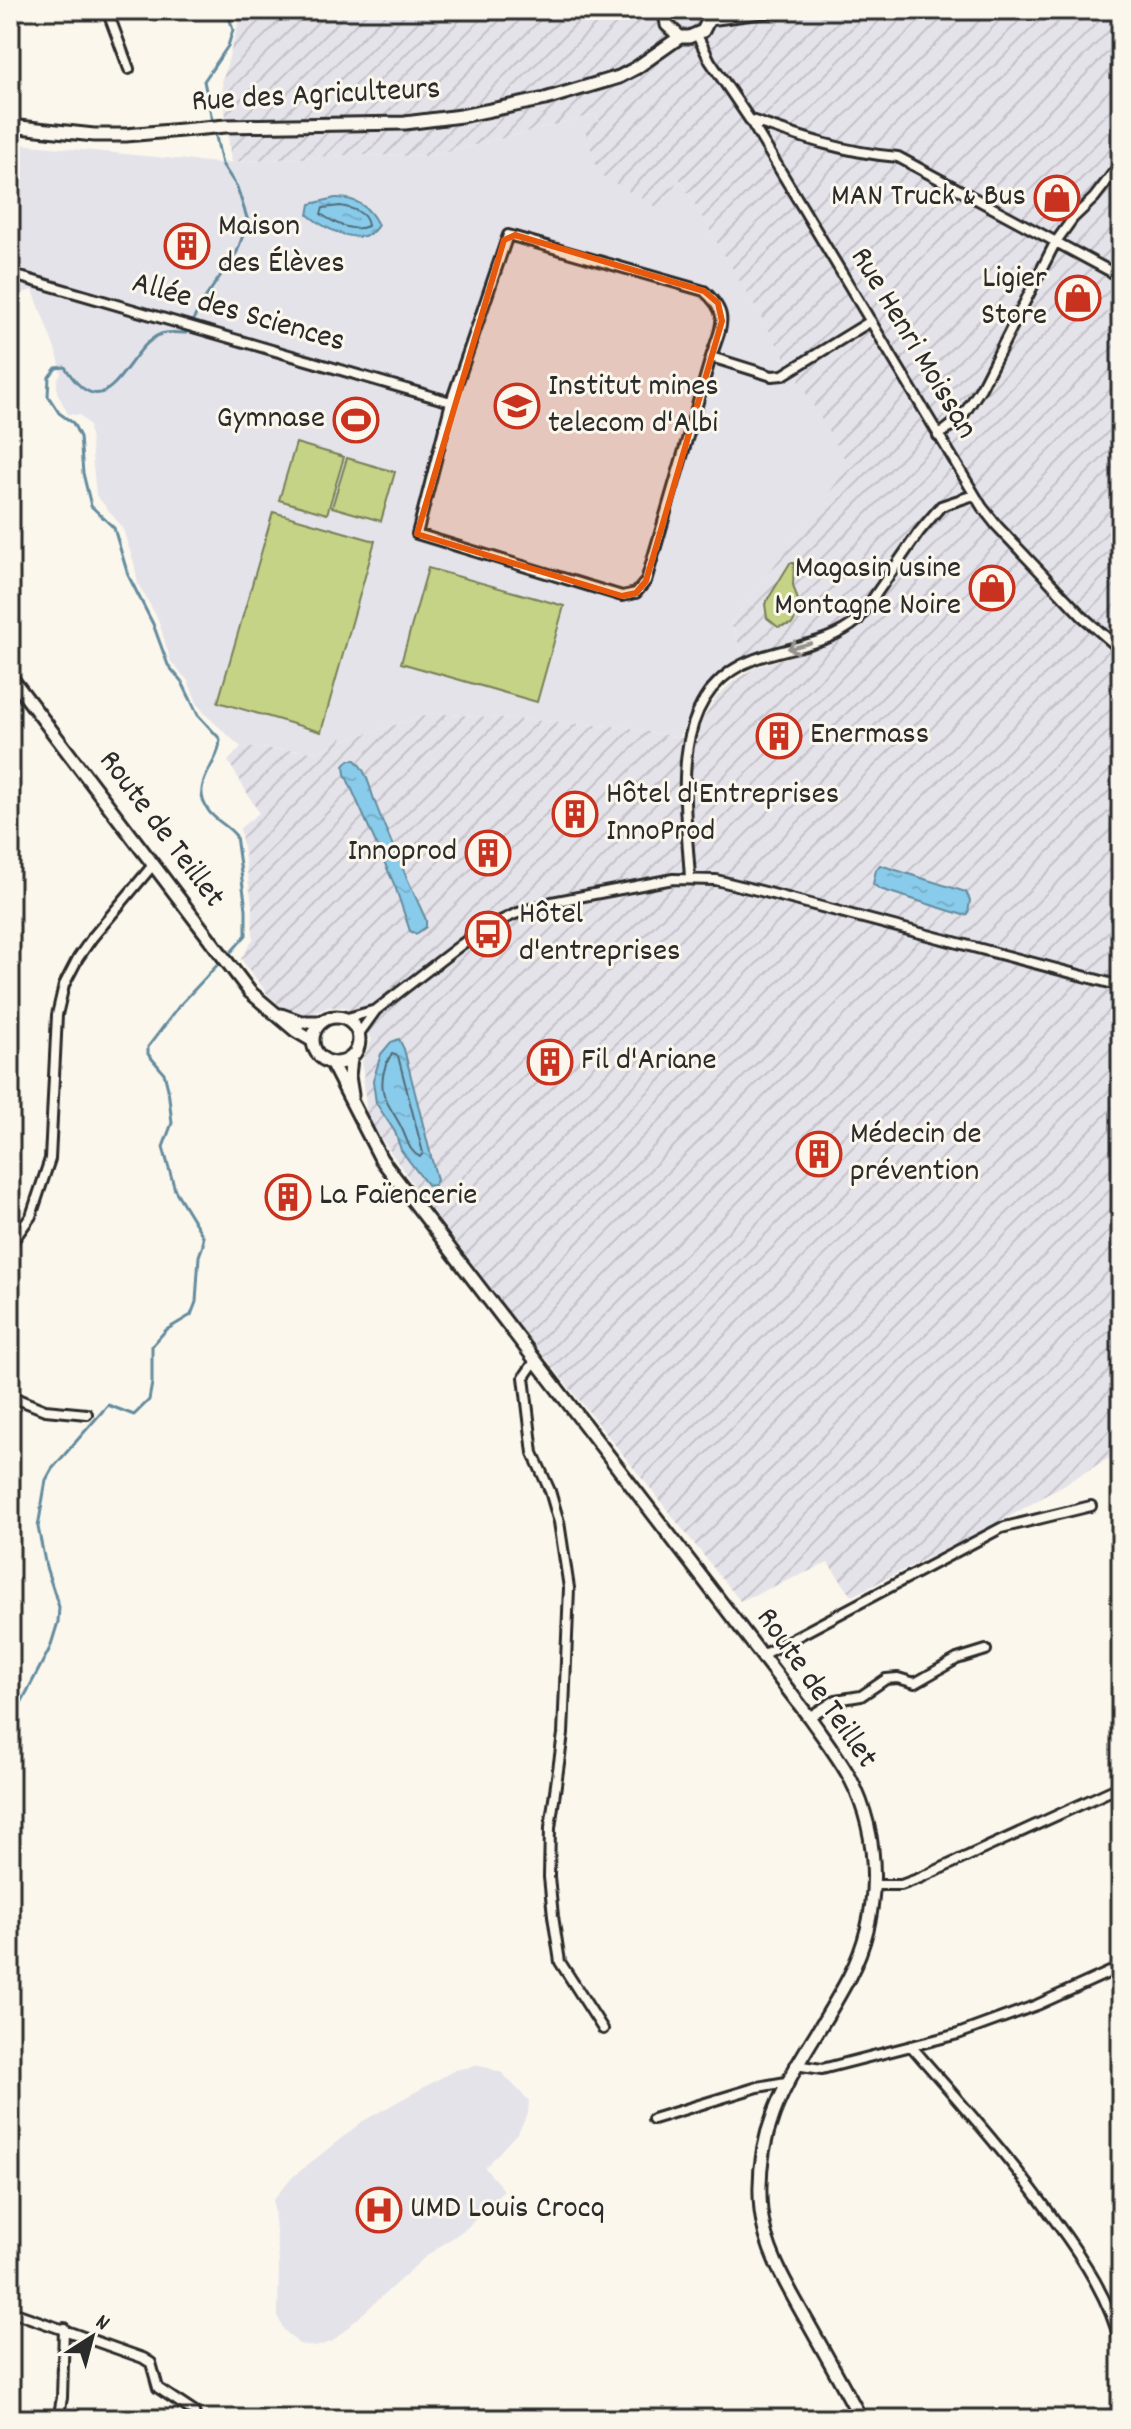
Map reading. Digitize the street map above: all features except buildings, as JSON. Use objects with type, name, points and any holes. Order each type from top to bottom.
[{"type":"main road","points":[[660,50],[667,26],[665,10]]},
{"type":"main road","points":[[697,35],[703,31],[708,15],[776,10]]},
{"type":"main road","points":[[667,26],[680,37]]},
{"type":"main road","name":"Rue des Agriculteurs","points":[[10,126],[103,135],[226,126],[405,123],[461,116],[545,99],[619,77],[680,37],[697,35]]},
{"type":"main road","name":"Route de Teillet","points":[[10,676],[250,992],[296,1031],[313,1041]]},
{"type":"main road","name":"Route de Teillet","points":[[273,1012],[301,1022],[322,1022]]},
{"type":"main road","points":[[333,1018],[344,1019],[350,1022],[358,1035],[358,1047],[351,1058],[331,1062],[321,1057],[313,1041],[314,1034],[322,1022],[333,1018]]},
{"type":"main road","name":"Route de Teillet","points":[[351,1058],[349,1076],[355,1111]]},
{"type":"main road","name":"Route de Teillet","points":[[331,1062],[381,1159],[809,1717],[851,1779],[865,1814],[873,1850],[874,1885],[862,1948],[849,1977],[786,2082],[771,2122],[761,2176],[761,2213],[769,2243],[786,2283],[861,2419]]},
{"type":"street","points":[[107,10],[129,69]]},
{"type":"street","name":"Rue Henri Moissan","points":[[697,35],[974,495],[997,526],[1082,616],[1121,650]]},
{"type":"street","points":[[750,120],[860,154],[898,157],[1121,277]]},
{"type":"street","points":[[938,436],[962,417],[981,388],[1055,243],[1121,163]]},
{"type":"street","points":[[508,235],[704,291],[718,303],[722,321],[646,581],[636,593],[622,596],[417,534],[451,402],[508,235]]},
{"type":"street","name":"Allée des Sciences","points":[[10,274],[451,402]]},
{"type":"street","points":[[711,357],[772,376],[783,375],[871,321]]},
{"type":"street","points":[[690,878],[685,766],[690,729],[710,692],[732,671],[753,659],[845,631],[858,620],[941,506],[974,495]]},
{"type":"street","points":[[10,1245],[31,1216],[50,1159],[57,1015],[64,985],[92,938],[153,865]]},
{"type":"street","points":[[358,1035],[376,1010],[483,929],[552,902],[673,879],[716,880],[1121,986]]},
{"type":"street","points":[[344,1019],[376,1010]]},
{"type":"street","points":[[535,1361],[524,1377],[533,1453],[550,1491],[559,1522],[569,1588],[563,1734],[550,1828],[549,1877],[560,1962],[603,2029]]},
{"type":"street","points":[[10,1396],[45,1410],[87,1414]]},
{"type":"street","points":[[762,1655],[1001,1528],[1091,1506]]},
{"type":"street","points":[[809,1717],[836,1700],[861,1696],[886,1679],[898,1678],[915,1683],[957,1659],[986,1650]]},
{"type":"street","points":[[874,1885],[901,1885],[920,1878],[1121,1786]]},
{"type":"street","points":[[795,2065],[822,2069],[958,2034],[1121,1967]]},
{"type":"street","points":[[911,2046],[1023,2175],[1087,2265],[1111,2314],[1121,2346]]},
{"type":"street","points":[[653,2119],[758,2087],[786,2082]]},
{"type":"street","points":[[10,2311],[64,2328],[151,2363],[158,2388],[194,2412],[196,2419]]},
{"type":"street","points":[[58,2419],[62,2398],[64,2328]]},
{"type":"highlighted area","points":[[515,235],[704,291],[718,303],[722,321],[646,581],[636,593],[622,596],[417,534],[504,240]]},
{"type":"shaded area","points":[[242,10],[1121,10],[1121,1451],[1014,1514],[852,1596],[828,1563],[740,1601],[508,1311],[367,1118],[362,1061],[372,1039],[346,1007],[329,1007],[312,1014],[297,1014],[281,1006],[269,996],[241,959],[253,939],[252,904],[240,828],[259,813],[228,761],[241,747],[318,752],[340,737],[345,740],[434,713],[625,727],[695,741],[716,697],[736,679],[756,667],[810,650],[744,658],[731,623],[849,466],[679,178],[660,209],[599,174],[584,127],[600,121],[594,115],[432,156],[350,155],[231,162],[222,82]]},
{"type":"shaded area","points":[[594,115],[600,121],[584,127],[679,178],[850,466],[731,623],[744,658],[701,695],[690,712],[680,738],[625,727],[434,713],[345,740],[340,738],[318,752],[241,747],[207,716],[198,705],[188,681],[171,662],[158,619],[138,584],[122,527],[96,495],[89,425],[80,415],[68,414],[57,392],[57,380],[61,374],[59,360],[33,290],[10,297],[10,143],[218,163],[350,155],[432,156]]},
{"type":"shaded area","name":"UMD Louis Crocq","points":[[480,2065],[502,2073],[529,2101],[528,2114],[518,2132],[485,2168],[504,2190],[468,2227],[425,2257],[333,2341],[316,2347],[299,2344],[284,2330],[278,2317],[279,2262],[273,2200],[290,2179],[363,2121],[455,2070]]},
{"type":"green space","points":[[296,443],[344,457],[327,514],[279,500]]},
{"type":"green space","points":[[347,458],[395,472],[381,521],[332,507]]},
{"type":"green space","points":[[273,512],[375,541],[321,732],[218,702]]},
{"type":"green space","points":[[790,563],[794,563],[793,585],[801,609],[792,624],[778,627],[767,618],[765,604]]},
{"type":"green space","points":[[428,568],[564,606],[537,702],[401,663]]},
{"type":"water","points":[[335,198],[361,204],[378,225],[364,236],[354,237],[334,231],[308,215],[310,204]]},
{"type":"water","points":[[349,760],[355,760],[366,776],[426,920],[426,927],[416,934],[410,931],[395,886],[345,774],[344,766]]},
{"type":"water","points":[[880,865],[966,892],[970,900],[968,914],[880,889],[873,884]]},
{"type":"water","points":[[399,1039],[437,1180],[434,1185],[428,1186],[401,1150],[395,1132],[376,1103],[373,1081],[381,1054],[391,1042]]},
{"type":"waterway","points":[[213,124],[204,81],[228,46],[233,30],[227,10]]},
{"type":"waterway","points":[[215,132],[222,164],[237,187],[248,221],[237,252],[205,298],[186,333],[164,333],[148,342],[105,391],[94,393],[80,386],[65,367],[56,368],[49,377],[48,396],[59,413],[73,423],[80,437],[83,473],[91,506],[114,528],[128,575],[153,624],[168,665],[182,682],[198,715],[220,739],[202,791],[211,814],[236,836],[246,909],[246,935],[232,951]]},
{"type":"waterway","points":[[10,1724],[50,1648],[58,1622],[59,1607],[46,1567],[38,1527],[46,1480],[108,1405],[134,1415],[149,1400],[152,1346],[166,1330],[191,1315],[196,1302],[203,1236],[175,1190],[163,1147],[172,1123],[168,1089],[164,1073],[148,1054],[148,1047],[180,1005],[221,961]]},
{"type":"place","name":"MAN Truck & Bus","points":[[1057,198]]},
{"type":"place","name":"Maison des Élèves","points":[[187,246]]},
{"type":"place","name":"Ligier Store","points":[[1078,298]]},
{"type":"place","name":"Institut mines telecom d'Albi","points":[[517,406]]},
{"type":"place","name":"Gymnase","points":[[356,420]]},
{"type":"place","name":"Magasin usine Montagne Noire","points":[[992,588]]},
{"type":"place","name":"Enermass","points":[[779,736]]},
{"type":"place","name":"Hôtel d'Entreprises InnoProd","points":[[575,814]]},
{"type":"place","name":"Innoprod","points":[[488,853]]},
{"type":"place","name":"Hôtel d'entreprises","points":[[488,934]]},
{"type":"place","name":"Fil d'Ariane","points":[[550,1062]]},
{"type":"place","name":"Médecin de prévention","points":[[819,1154]]},
{"type":"place","name":"La Faïencerie","points":[[288,1197]]},
{"type":"place","name":"UMD Louis Crocq","points":[[379,2210]]}]
